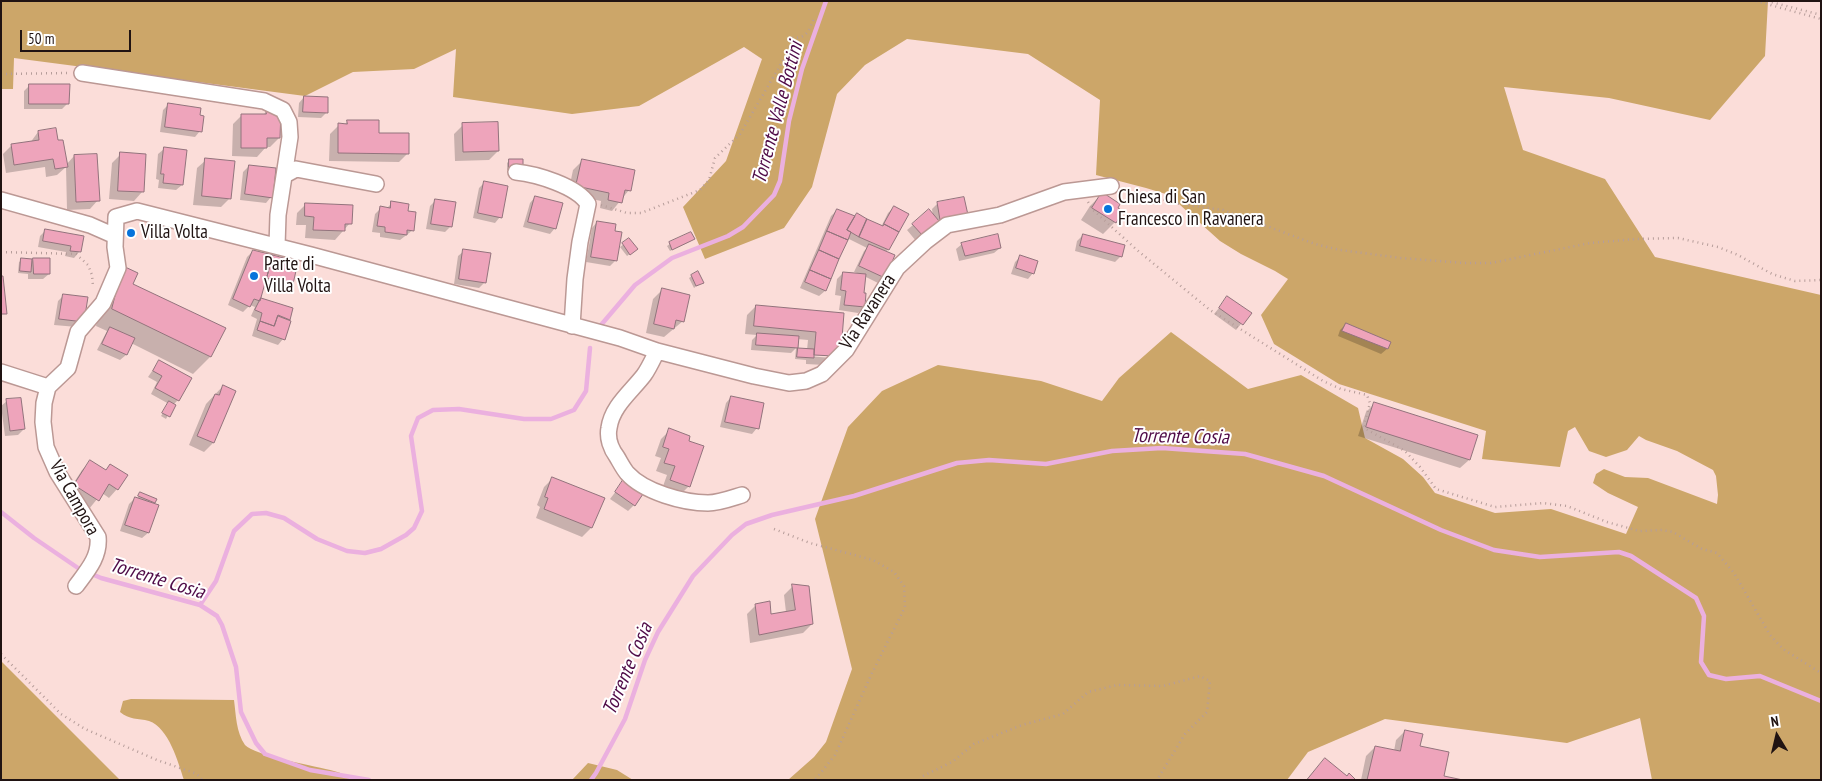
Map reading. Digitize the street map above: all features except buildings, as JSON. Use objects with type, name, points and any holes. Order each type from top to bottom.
[{"type":"street","points":[[82,73],[264,101],[283,110],[289,122],[290,137],[278,215],[277,246]]},
{"type":"street","points":[[284,175],[296,169],[376,184]]},
{"type":"street","points":[[516,172],[528,173],[565,186],[583,196],[588,204],[575,279],[579,327]]},
{"type":"street","name":"Via Ravanera","points":[[115,236],[116,218],[137,211],[277,246],[620,338],[657,351],[789,383],[806,381],[822,374],[846,350],[897,268],[926,241],[947,225],[1000,215],[1064,192],[1111,186]]},
{"type":"street","points":[[1,200],[90,225],[115,236],[114,247],[118,268],[103,303],[78,332],[68,368],[48,387],[1,372]]},
{"type":"street","points":[[657,351],[645,373],[621,401],[613,415],[608,429],[609,441],[614,453],[628,474],[648,488],[668,496],[693,502],[710,503],[742,495]]},
{"type":"street","name":"Via Campora","points":[[48,387],[44,403],[43,422],[46,447],[57,472],[98,537],[99,546],[94,561],[76,586]]},
{"type":"path","points":[[1756,1],[1821,19]]},
{"type":"path","points":[[1767,1],[1821,15]]},
{"type":"path","points":[[588,204],[596,204],[627,213],[641,213],[700,190],[709,180],[715,158],[740,134],[788,52],[792,38],[801,38],[807,34],[815,17]]},
{"type":"path","points":[[1,74],[82,73]]},
{"type":"path","points":[[1111,186],[1180,204],[1223,210],[1314,244],[1340,250],[1410,259],[1491,263],[1590,244],[1636,239],[1678,238],[1718,247],[1738,255],[1772,274],[1795,281],[1821,280]]},
{"type":"path","points":[[1080,189],[1093,210],[1137,250],[1210,310],[1253,335],[1323,381],[1341,389],[1367,395],[1370,403],[1364,425],[1366,429],[1405,451],[1420,467],[1436,489],[1494,507],[1543,503],[1567,506],[1607,522],[1639,531],[1662,530],[1673,532],[1702,549],[1717,553],[1734,573],[1770,636],[1783,649],[1821,673]]},
{"type":"path","points":[[1,252],[76,254],[88,265],[92,276],[95,310]]},
{"type":"path","points":[[774,529],[810,543],[873,560],[894,572],[904,586],[906,607],[834,755],[815,780]]},
{"type":"path","points":[[1,654],[61,714],[85,729],[157,760],[197,774],[202,780]]},
{"type":"path","points":[[920,780],[923,776],[952,762],[974,744],[1022,725],[1063,714],[1088,692],[1117,685],[1164,686],[1200,676],[1210,681],[1207,712],[1185,734],[1157,780]]},
{"type":"shaded area","points":[[1,1],[1768,1],[1765,56],[1710,120],[1609,98],[1504,87],[1523,150],[1605,179],[1655,257],[1821,295],[1821,780],[1652,780],[1640,718],[1567,743],[1385,719],[1308,752],[1287,780],[788,780],[814,757],[826,742],[852,669],[815,519],[848,427],[882,391],[938,365],[1041,381],[1102,401],[1119,378],[1171,332],[1248,389],[1301,375],[1358,408],[1365,438],[1403,459],[1423,477],[1435,493],[1495,513],[1551,509],[1626,534],[1638,507],[1608,493],[1593,483],[1596,474],[1604,469],[1625,477],[1648,478],[1717,504],[1716,476],[1713,470],[1677,451],[1639,436],[1627,450],[1606,457],[1589,451],[1575,427],[1568,431],[1560,467],[1482,459],[1486,431],[1339,384],[1274,344],[1261,315],[1288,279],[1220,241],[1169,195],[1096,175],[1100,100],[1028,54],[907,39],[865,65],[837,94],[812,187],[784,228],[705,259],[683,207],[726,161],[762,59],[744,47],[639,106],[572,114],[453,97],[456,49],[414,69],[353,72],[305,96],[14,58],[13,89],[1,89]]},
{"type":"shaded area","points":[[1,661],[120,780],[1,780]]},
{"type":"shaded area","points":[[131,699],[234,700],[240,735],[245,745],[251,749],[273,757],[337,772],[356,780],[184,780],[172,746],[162,731],[149,721],[130,718],[120,712],[123,701]]},
{"type":"shaded area","points":[[588,763],[617,770],[633,780],[572,780]]},
{"type":"waterway","name":"Torrente Valle Bottini","points":[[601,325],[635,285],[672,258],[728,236],[743,227],[774,195],[780,181],[789,121],[802,69],[826,1]]},
{"type":"waterway","name":"Torrente Valle Bottini","points":[[200,605],[216,581],[234,531],[252,514],[266,513],[284,518],[317,539],[347,551],[365,553],[381,549],[406,535],[414,528],[422,511],[411,436],[418,418],[433,410],[459,409],[524,419],[551,419],[574,410],[586,391],[590,348]]},
{"type":"waterway","name":"Torrente Cosia","points":[[591,780],[625,719],[645,660],[658,632],[693,576],[732,535],[746,524],[772,515],[854,496],[957,463],[989,460],[1046,464],[1112,451],[1162,448],[1245,454],[1324,476],[1441,530],[1494,550],[1540,557],[1619,552],[1631,556],[1696,598],[1704,616],[1701,662],[1709,675],[1726,679],[1760,676],[1821,701]]},
{"type":"waterway","name":"Torrente Cosia","points":[[1,512],[34,538],[78,568],[101,578],[200,605],[217,616],[222,625],[236,667],[241,712],[256,743],[265,754],[310,770],[369,780]]},
{"type":"place","name":"Chiesa di San Francesco in Ravanera","points":[[1108,209]]},
{"type":"place","name":"Villa Volta","points":[[131,233]]},
{"type":"place","name":"Parte di Villa Volta","points":[[254,276]]}]
